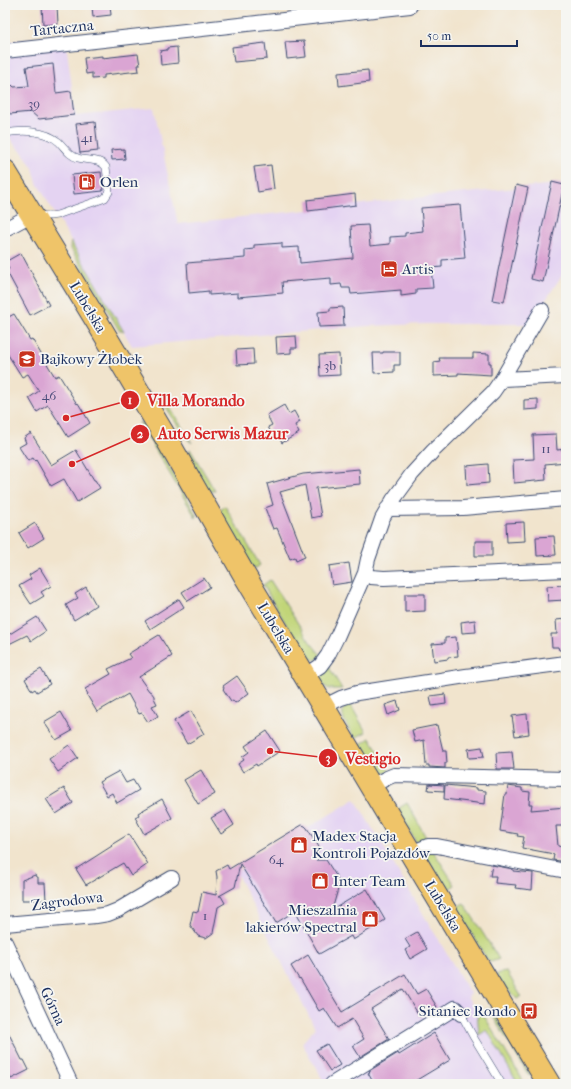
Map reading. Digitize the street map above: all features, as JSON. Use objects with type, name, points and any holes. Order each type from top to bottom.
[{"type":"main road","name":"Lubelska","points":[[6,177],[93,314],[213,521],[549,1084]]},
{"type":"street","name":"Tartaczna","points":[[5,52],[410,6]]},
{"type":"street","points":[[5,229],[31,215]]},
{"type":"street","points":[[305,676],[320,666],[328,655],[365,574],[368,559],[387,509],[412,474],[433,451],[493,392],[542,310]]},
{"type":"street","points":[[502,379],[566,376]]},
{"type":"street","points":[[387,509],[463,508],[566,499]]},
{"type":"street","points":[[365,574],[371,577],[384,578],[566,570]]},
{"type":"street","points":[[323,706],[357,693],[466,676],[566,663]]},
{"type":"street","points":[[371,786],[394,776],[566,779]]},
{"type":"street","points":[[411,853],[428,846],[437,846],[566,871]]},
{"type":"street","name":"Zagrodowa","points":[[5,924],[108,914],[118,910],[172,878]]},
{"type":"street","name":"Górna","points":[[5,942],[71,1084]]},
{"type":"street","points":[[332,1084],[455,1008],[461,1014]]},
{"type":"lane","points":[[5,132],[22,131],[47,135],[60,143],[76,158],[100,162],[106,167],[109,192],[105,198],[57,215],[31,215]]},
{"type":"lane","points":[[461,1014],[502,1084]]},
{"type":"shaded area","points":[[65,36],[76,116],[154,108],[178,224],[566,183],[566,269],[530,324],[426,324],[368,326],[132,346],[37,183],[33,168],[23,153],[13,143],[5,130],[5,42]]},
{"type":"shaded area","points":[[355,799],[470,993],[468,998],[477,1011],[479,1035],[487,1030],[518,1084],[325,1084],[302,1043],[315,1028],[236,872]]},
{"type":"green space","points":[[71,242],[124,332],[119,330],[70,247]]},
{"type":"green space","points":[[162,395],[192,443],[185,437],[159,396]]},
{"type":"green space","points":[[139,422],[147,427],[197,516],[196,518]]},
{"type":"green space","points":[[190,449],[215,491],[208,491],[188,456]]},
{"type":"green space","points":[[225,506],[260,565],[256,568],[252,567],[220,513],[221,508]]},
{"type":"green space","points":[[270,580],[310,642],[321,655],[318,659],[309,659],[303,653],[263,585]]},
{"type":"green space","points":[[327,664],[342,689],[329,689],[323,685],[320,676]]},
{"type":"green space","points":[[349,702],[366,732],[355,738],[343,716],[345,706]]},
{"type":"green space","points":[[370,738],[390,772],[382,774],[375,772],[359,745]]},
{"type":"green space","points":[[407,803],[428,841],[416,842],[399,812],[399,808]]},
{"type":"green space","points":[[432,849],[455,885],[449,889],[446,889],[424,854]]},
{"type":"green space","points":[[464,903],[499,959],[491,962],[488,961],[457,909],[458,906]]},
{"type":"green space","points":[[507,972],[521,996],[517,999],[499,981],[496,975]]},
{"type":"green space","points":[[488,1008],[493,1012],[531,1075],[529,1076]]},
{"type":"green space","points":[[480,1009],[525,1084],[518,1084],[487,1030],[479,1035],[477,1011]]},
{"type":"building","points":[[42,5],[57,5],[58,24],[43,25]]},
{"type":"building","points":[[110,5],[111,15],[93,17],[92,6]]},
{"type":"building","points":[[304,41],[306,57],[287,59],[285,42]]},
{"type":"building","points":[[265,43],[267,59],[234,62],[232,47]]},
{"type":"building","points":[[177,47],[178,63],[161,65],[160,51],[167,50],[167,48]]},
{"type":"building","points":[[138,54],[140,65],[138,65],[139,71],[104,75],[104,78],[92,79],[92,73],[86,74],[84,58],[102,56],[102,58]]},
{"type":"building","points":[[53,64],[56,93],[71,91],[74,115],[39,119],[31,112],[10,114],[5,106],[5,87],[10,87],[12,85],[14,87],[29,86],[26,67]]},
{"type":"building","points":[[368,70],[369,82],[339,86],[338,73]]},
{"type":"building","points":[[95,122],[98,151],[80,153],[76,124]]},
{"type":"building","points":[[124,149],[125,159],[112,160],[111,150]]},
{"type":"building","points":[[271,165],[274,189],[258,192],[254,167]]},
{"type":"building","points":[[101,172],[103,191],[74,194],[72,175]]},
{"type":"building","points":[[552,182],[564,185],[543,282],[531,279]]},
{"type":"building","points":[[516,185],[528,188],[504,302],[492,300]]},
{"type":"building","points":[[355,194],[356,205],[308,211],[307,200]]},
{"type":"building","points":[[460,205],[465,258],[442,260],[442,267],[431,268],[433,288],[416,289],[416,294],[401,296],[401,290],[351,294],[350,288],[342,288],[341,284],[331,285],[331,278],[282,282],[283,293],[238,297],[238,293],[209,295],[209,291],[189,293],[187,263],[245,258],[245,250],[254,249],[254,245],[282,243],[282,248],[299,247],[300,263],[353,258],[351,226],[368,225],[370,246],[390,244],[390,237],[405,236],[405,233],[423,231],[421,208]]},
{"type":"building","points":[[21,253],[49,305],[30,315],[6,270],[9,269],[5,262]]},
{"type":"building","points":[[343,307],[344,326],[319,327],[318,312],[330,311],[330,308]]},
{"type":"building","points":[[14,314],[30,340],[32,339],[55,377],[59,375],[90,423],[68,437],[48,405],[37,412],[29,398],[39,391],[28,374],[22,377],[5,350],[5,319]]},
{"type":"building","points":[[296,336],[297,348],[291,348],[291,353],[277,354],[276,337]]},
{"type":"building","points":[[253,349],[254,364],[237,365],[236,350]]},
{"type":"building","points":[[400,352],[400,365],[394,365],[394,372],[374,373],[373,353]]},
{"type":"building","points":[[473,353],[489,354],[491,375],[458,373],[458,375],[434,376],[434,362],[440,361],[439,358],[473,358]]},
{"type":"building","points":[[339,354],[340,375],[320,376],[319,355]]},
{"type":"building","points":[[538,399],[538,409],[524,410],[524,400]]},
{"type":"building","points":[[284,405],[289,414],[294,411],[300,422],[295,425],[299,433],[282,443],[277,434],[273,436],[268,427],[272,425],[267,415]]},
{"type":"building","points":[[31,433],[51,465],[76,450],[100,488],[77,502],[64,479],[51,486],[36,460],[35,461],[33,458],[28,461],[19,447],[26,443],[24,438]]},
{"type":"building","points":[[556,434],[557,450],[566,449],[566,462],[545,464],[546,480],[514,483],[513,460],[534,459],[533,435]]},
{"type":"building","points":[[488,464],[489,483],[467,485],[466,466]]},
{"type":"building","points":[[359,469],[360,484],[316,488],[321,516],[311,518],[305,485],[280,492],[305,557],[296,561],[295,557],[290,559],[277,528],[273,529],[265,508],[273,505],[267,484],[303,474]]},
{"type":"building","points":[[524,522],[525,541],[507,542],[506,523]]},
{"type":"building","points":[[35,523],[44,538],[28,548],[19,533]]},
{"type":"building","points":[[554,536],[556,555],[537,556],[536,537]]},
{"type":"building","points":[[475,541],[492,541],[492,556],[475,556]]},
{"type":"building","points":[[349,563],[352,582],[332,585],[329,566]]},
{"type":"building","points":[[40,568],[51,586],[41,592],[44,596],[31,604],[19,586],[31,579],[29,575]]},
{"type":"building","points":[[204,578],[210,587],[188,601],[182,592]]},
{"type":"building","points":[[564,585],[565,600],[548,601],[547,586]]},
{"type":"building","points":[[86,587],[96,605],[74,620],[66,605],[78,598],[75,594]]},
{"type":"building","points":[[405,594],[425,594],[425,611],[405,612]]},
{"type":"building","points":[[179,599],[184,607],[150,629],[145,621]]},
{"type":"building","points":[[37,617],[46,631],[31,641],[27,635],[9,644],[5,637]]},
{"type":"building","points":[[566,619],[566,650],[559,650],[558,647],[552,647],[551,634],[557,634],[556,620]]},
{"type":"building","points":[[475,620],[476,632],[462,633],[461,622]]},
{"type":"building","points":[[159,635],[172,656],[139,677],[154,696],[157,704],[152,706],[158,716],[148,722],[142,713],[139,714],[128,694],[97,712],[85,689],[111,674],[108,669],[131,658],[128,654]]},
{"type":"building","points":[[456,637],[458,656],[434,661],[432,644],[445,643],[445,638]]},
{"type":"building","points":[[41,669],[50,684],[37,692],[35,689],[32,691],[25,679]]},
{"type":"building","points":[[237,676],[249,693],[235,703],[233,700],[231,701],[223,689],[223,686]]},
{"type":"building","points":[[445,694],[446,704],[432,706],[430,696]]},
{"type":"building","points":[[397,701],[400,710],[388,715],[385,705]]},
{"type":"building","points":[[191,711],[204,734],[187,744],[174,721]]},
{"type":"building","points":[[61,712],[72,731],[56,740],[44,722]]},
{"type":"building","points":[[527,714],[529,734],[515,736],[512,716]]},
{"type":"building","points":[[437,725],[443,751],[446,751],[447,763],[445,763],[445,768],[429,767],[429,765],[426,765],[424,740],[415,742],[412,730]]},
{"type":"building","points":[[267,731],[280,751],[257,766],[256,764],[243,772],[238,764],[244,760],[242,757],[249,752],[245,746]]},
{"type":"building","points":[[69,745],[78,758],[58,772],[49,759]]},
{"type":"building","points":[[482,747],[484,757],[469,758],[468,749]]},
{"type":"building","points":[[512,752],[514,769],[497,769],[496,753]]},
{"type":"building","points":[[201,770],[215,794],[198,804],[184,780]]},
{"type":"building","points":[[119,771],[126,783],[133,780],[139,790],[117,803],[112,793],[107,796],[99,782]]},
{"type":"building","points":[[429,784],[444,785],[444,791],[428,790]]},
{"type":"building","points":[[445,785],[477,788],[477,790],[486,791],[485,804],[444,799]]},
{"type":"building","points":[[508,786],[522,788],[522,791],[530,792],[529,804],[532,804],[531,810],[566,807],[566,818],[564,818],[565,826],[556,826],[558,846],[566,848],[566,862],[553,860],[554,854],[522,848],[524,837],[517,836],[518,834],[500,831],[505,794],[507,794]]},
{"type":"building","points":[[64,788],[73,803],[56,814],[46,799]]},
{"type":"building","points":[[162,799],[172,818],[144,834],[135,817],[139,815],[138,813]]},
{"type":"building","points":[[225,810],[234,825],[221,834],[211,818]]},
{"type":"building","points":[[302,825],[307,828],[319,847],[316,860],[326,860],[340,882],[332,910],[367,889],[385,920],[353,940],[351,936],[319,954],[295,911],[276,923],[240,864],[235,887],[219,896],[221,896],[225,903],[218,907],[213,933],[206,938],[198,936],[190,925],[193,911],[198,912],[202,892],[216,895],[216,871],[227,865],[229,869]]},
{"type":"building","points":[[129,834],[148,864],[131,876],[123,863],[86,885],[76,869]]},
{"type":"building","points":[[492,865],[513,869],[513,871],[533,873],[532,890],[515,888],[516,885],[495,883],[496,876],[490,876]]},
{"type":"building","points":[[35,875],[38,877],[38,883],[45,883],[46,900],[22,900],[22,880]]},
{"type":"building","points":[[417,932],[427,949],[410,959],[405,950],[410,947],[405,939]]},
{"type":"building","points":[[308,955],[342,1012],[405,974],[417,994],[426,989],[437,1007],[420,1017],[403,989],[371,1009],[389,1039],[360,1057],[353,1046],[364,1039],[352,1019],[337,1028],[324,1008],[319,1011],[300,978],[299,979],[291,966]]},
{"type":"building","points":[[5,1026],[22,1060],[24,1060],[29,1070],[11,1079],[5,1066]]},
{"type":"building","points":[[434,1033],[450,1060],[410,1084],[374,1084],[368,1073],[370,1072],[369,1071],[398,1053],[399,1055]]},
{"type":"building","points":[[327,1044],[340,1065],[330,1071],[316,1050]]},
{"type":"place","name":"Orlen","points":[[87,182]]},
{"type":"place","name":"Artis","points":[[389,269]]},
{"type":"place","name":"Bajkowy Żłobek","points":[[27,359]]},
{"type":"place","name":"Villa Morando","points":[[66,418]]},
{"type":"place","name":"Auto Serwis Mazur","points":[[72,464]]},
{"type":"place","name":"Vestigio","points":[[270,751]]},
{"type":"place","name":"Madex Stacja Kontroli Pojazdów","points":[[299,845]]},
{"type":"place","name":"Inter Team","points":[[320,881]]},
{"type":"place","name":"Mieszalnia lakierów Spectral","points":[[370,919]]},
{"type":"place","name":"Sitaniec Rondo","points":[[529,1011]]}]
